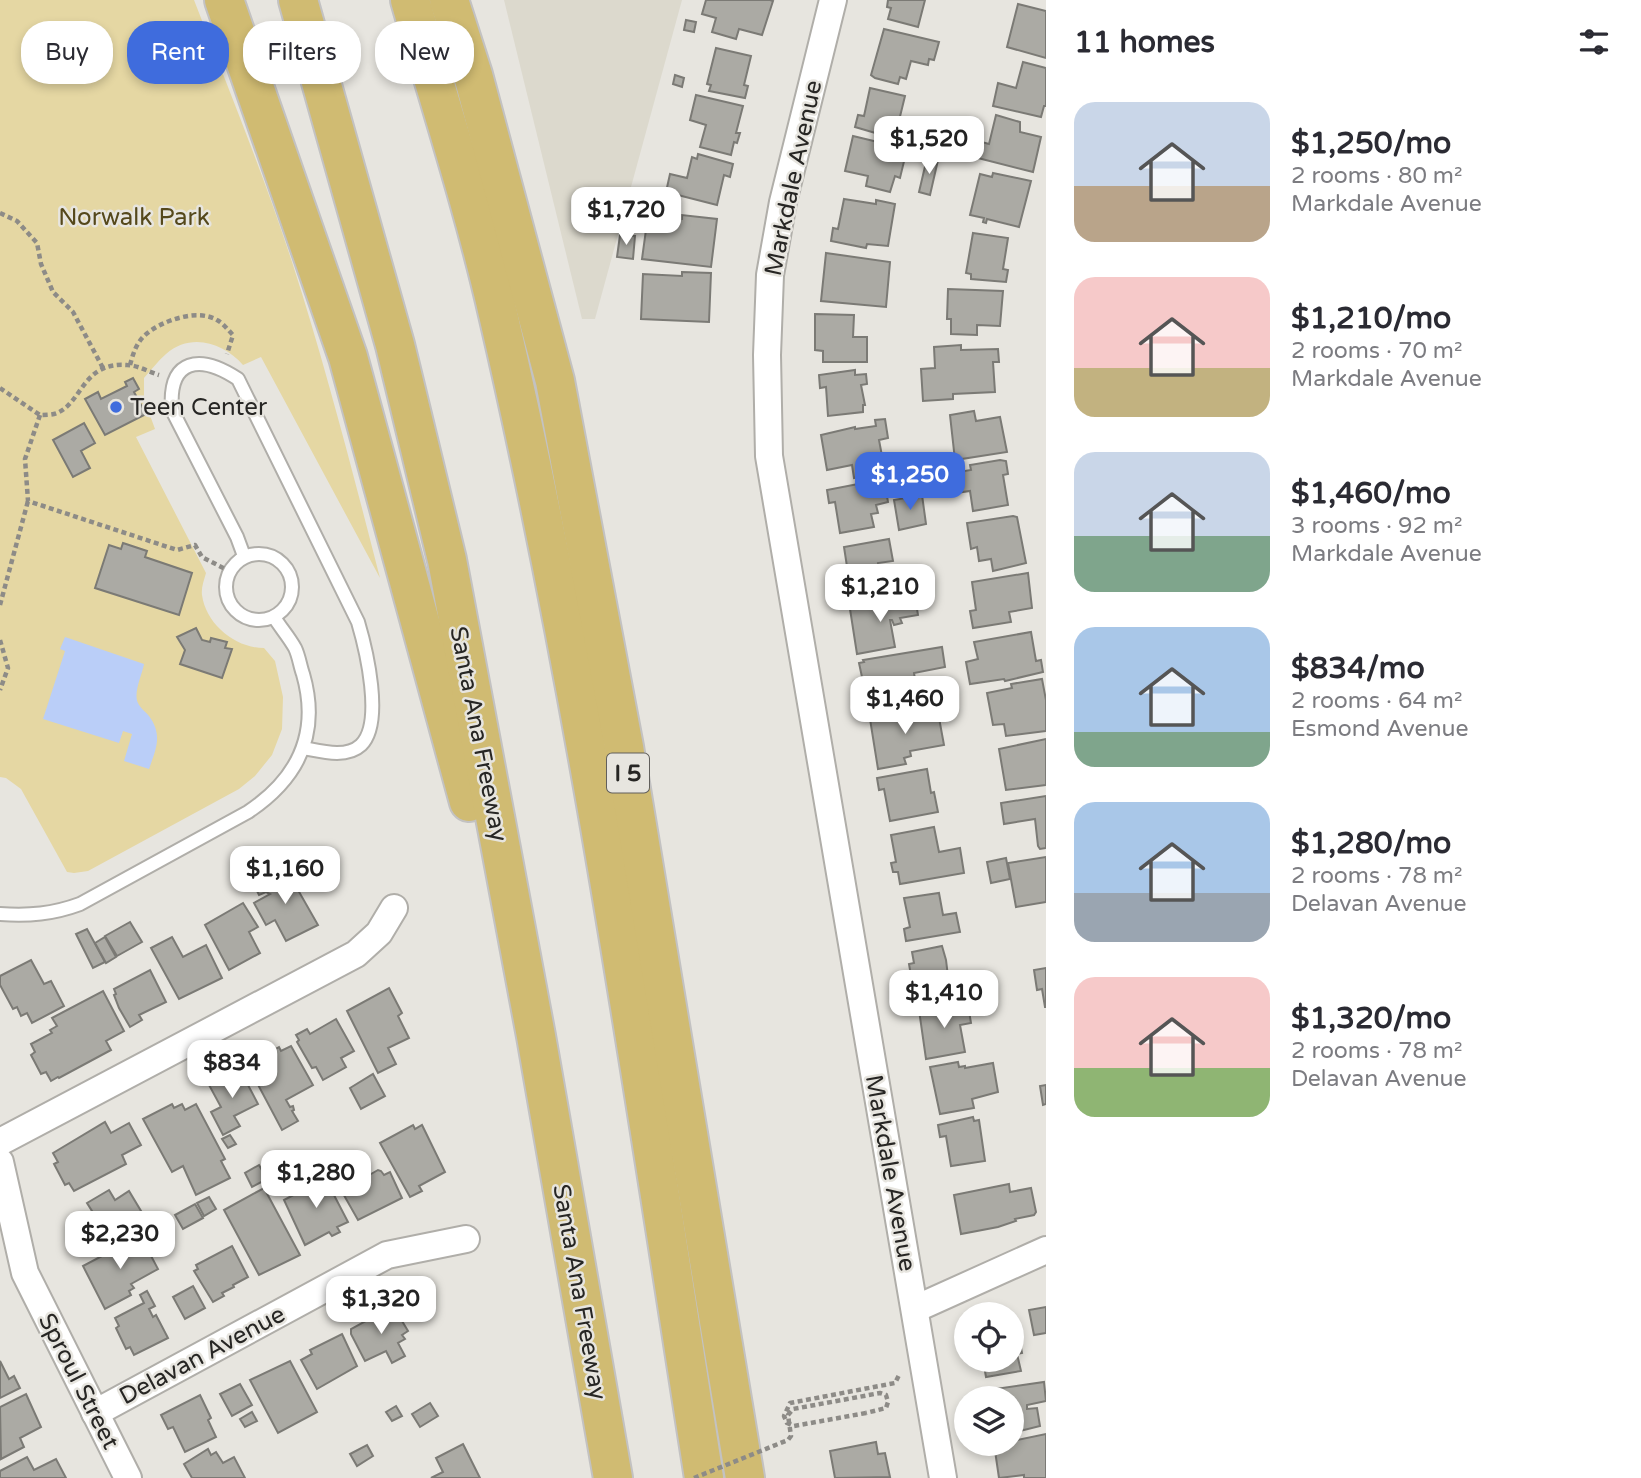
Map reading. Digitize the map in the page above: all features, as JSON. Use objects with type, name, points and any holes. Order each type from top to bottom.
[{"type":"highway","points":[[224,0],[348,357],[429,659],[536,1036]]},
{"type":"highway","name":"Santa Ana Freeway","points":[[298,0],[395,345],[447,560],[536,1036],[613,1478]]},
{"type":"highway","points":[[410,0],[465,185],[495,298],[544,524],[578,698],[704,1478]]},
{"type":"highway","name":"I 5","points":[[449,0],[456,21]]},
{"type":"highway","points":[[468,0],[470,21]]},
{"type":"highway","name":"I 5","points":[[474,75],[555,380],[624,747],[745,1478]]},
{"type":"street","name":"Markdale Avenue","points":[[833,0],[783,202],[770,275],[767,355],[769,456],[943,1478]]},
{"type":"street","points":[[0,1142],[356,954],[379,933],[394,908]]},
{"type":"street","name":"Sproul Street","points":[[0,1162],[25,1273],[128,1478]]},
{"type":"street","name":"Delavan Avenue","points":[[94,1413],[387,1255],[466,1239]]},
{"type":"street","points":[[915,1309],[1046,1250]]},
{"type":"lane","points":[[244,556],[237,537],[172,410],[170,394],[174,381],[182,369],[197,364],[209,363],[223,369],[239,382],[358,622],[369,662],[371,721],[368,733],[361,745],[350,751],[329,754],[303,747]]},
{"type":"lane","points":[[265,554],[281,561],[288,570],[292,581],[292,595],[288,604],[274,617],[255,620],[244,617],[232,606],[227,596],[225,582],[229,571],[244,556],[265,554]]},
{"type":"lane","points":[[0,914],[28,916],[60,911],[80,904],[266,800],[294,764],[308,737],[310,707],[295,649],[274,617]]},
{"type":"path","points":[[0,213],[17,221],[37,243],[41,264],[53,292],[73,312],[103,368]]},
{"type":"path","points":[[130,365],[135,347],[146,334],[183,317],[201,315],[217,319],[233,335],[223,369]]},
{"type":"path","points":[[0,388],[40,415],[56,413],[67,406],[83,384],[103,368],[130,365],[174,381]]},
{"type":"path","points":[[0,605],[28,501],[25,459],[40,415]]},
{"type":"path","points":[[28,501],[177,550],[195,545],[202,557],[229,571]]},
{"type":"path","points":[[0,639],[8,668],[0,690]]},
{"type":"path","points":[[694,1478],[788,1440],[791,1436],[789,1415],[793,1409],[880,1393],[886,1395],[886,1408],[794,1426],[787,1423],[784,1416],[790,1403],[895,1383],[901,1370],[922,1355]]},
{"type":"shaded area","points":[[504,0],[682,0],[595,319],[582,319]]},
{"type":"green space","name":"Norwalk Park","points":[[0,0],[194,0],[202,21],[127,21],[127,84],[227,84],[293,265],[328,382],[380,578],[261,357],[243,365],[226,351],[207,343],[186,343],[176,347],[144,378],[144,399],[155,429],[136,437],[206,573],[202,595],[209,616],[233,639],[253,647],[264,648],[275,661],[283,697],[282,729],[272,755],[255,776],[239,789],[88,871],[74,873],[67,872],[21,789],[6,778],[0,777]]},
{"type":"water","points":[[65,637],[144,664],[137,699],[153,723],[157,736],[149,769],[124,761],[132,734],[123,731],[119,743],[43,719],[65,651],[60,649]]},
{"type":"building","points":[[706,0],[773,1],[762,35],[739,29],[736,39],[712,32],[716,18],[702,14]]},
{"type":"building","points":[[888,0],[925,0],[918,27],[888,19],[891,8],[887,7]]},
{"type":"building","points":[[1018,4],[1046,11],[1046,58],[1007,47]]},
{"type":"building","points":[[686,20],[696,22],[694,32],[684,30]]},
{"type":"building","points":[[884,29],[939,42],[934,60],[929,59],[928,65],[911,61],[906,79],[900,77],[898,84],[875,78],[871,75]]},
{"type":"building","points":[[716,48],[751,56],[744,85],[748,86],[745,98],[709,91],[711,85],[707,84]]},
{"type":"building","points":[[1023,62],[1046,68],[1046,106],[1041,117],[993,106],[998,83],[1016,88]]},
{"type":"building","points":[[675,75],[684,78],[682,87],[673,84]]},
{"type":"building","points":[[870,88],[905,96],[896,133],[891,131],[889,137],[855,127],[858,115],[864,116]]},
{"type":"building","points":[[696,95],[743,106],[736,133],[740,133],[737,143],[734,142],[731,155],[700,147],[706,125],[690,120]]},
{"type":"building","points":[[996,115],[1020,122],[1020,132],[1041,137],[1033,172],[974,157],[978,141],[989,144]]},
{"type":"building","points":[[853,136],[907,149],[900,178],[895,176],[890,192],[866,186],[868,176],[845,171]]},
{"type":"building","points":[[698,154],[733,164],[730,177],[724,175],[717,205],[666,192],[670,174],[687,178],[692,157],[697,159]]},
{"type":"building","points":[[927,158],[938,160],[930,195],[919,192]]},
{"type":"building","points":[[993,173],[1031,181],[1019,227],[987,219],[986,223],[983,222],[984,218],[970,215],[980,174],[992,177]]},
{"type":"building","points":[[844,199],[876,204],[876,200],[895,204],[888,246],[867,244],[866,248],[831,241],[833,228],[838,229]]},
{"type":"building","points":[[648,215],[717,219],[711,267],[642,259]]},
{"type":"building","points":[[973,233],[1008,238],[1003,269],[1008,270],[1006,282],[971,279],[971,274],[966,273]]},
{"type":"building","points":[[620,235],[635,236],[633,259],[617,257]]},
{"type":"building","points":[[826,253],[890,262],[886,307],[821,301]]},
{"type":"building","points":[[682,272],[711,273],[709,322],[641,319],[643,274],[682,276]]},
{"type":"building","points":[[948,289],[1003,291],[1000,326],[977,325],[977,335],[951,334],[951,319],[947,319]]},
{"type":"building","points":[[815,314],[854,315],[853,337],[867,337],[867,362],[823,362],[823,351],[815,350]]},
{"type":"building","points":[[961,345],[961,350],[998,349],[999,362],[993,362],[995,392],[953,394],[953,399],[923,401],[921,369],[935,368],[934,347]]},
{"type":"building","points":[[855,370],[855,375],[866,374],[867,384],[861,385],[865,405],[863,412],[828,416],[826,387],[820,388],[819,375]]},
{"type":"building","name":"Teen Center","points":[[133,378],[139,389],[134,392],[146,414],[105,435],[85,399],[98,392],[101,399],[127,386],[125,382]]},
{"type":"building","points":[[974,411],[976,421],[1000,417],[1007,452],[955,460],[950,415]]},
{"type":"building","points":[[885,419],[888,438],[879,440],[885,472],[854,478],[852,465],[827,470],[821,435],[855,427],[876,426],[875,420]]},
{"type":"building","points":[[84,423],[95,443],[81,451],[90,468],[73,477],[53,440]]},
{"type":"building","points":[[1006,461],[1008,474],[1003,475],[1008,505],[973,511],[970,491],[949,494],[946,474],[971,470],[970,465]]},
{"type":"building","points":[[884,479],[888,502],[876,505],[878,513],[871,514],[874,527],[840,533],[835,502],[829,503],[827,490]]},
{"type":"building","points":[[922,495],[926,524],[899,530],[894,500]]},
{"type":"building","points":[[1017,517],[1026,563],[993,571],[991,559],[979,561],[977,547],[971,549],[967,523]]},
{"type":"building","points":[[889,539],[893,561],[878,563],[882,589],[852,594],[850,583],[845,584],[843,574],[848,573],[844,547]]},
{"type":"building","points":[[123,543],[147,551],[145,557],[192,573],[179,615],[95,588],[109,545],[121,549]]},
{"type":"building","points":[[1028,573],[1032,608],[1009,612],[1011,622],[973,628],[970,611],[976,610],[972,582]]},
{"type":"building","points":[[915,597],[918,615],[900,618],[902,623],[894,625],[890,620],[895,647],[857,654],[850,609]]},
{"type":"building","points":[[196,628],[202,640],[210,642],[211,638],[227,642],[225,648],[232,649],[222,678],[180,664],[185,650],[177,637]]},
{"type":"building","points":[[1031,632],[1036,661],[1041,660],[1043,672],[1005,681],[970,684],[966,662],[978,659],[974,642]]},
{"type":"building","points":[[942,647],[945,667],[914,673],[916,685],[900,688],[903,704],[908,703],[908,707],[903,708],[902,705],[869,710],[859,663],[864,662],[863,660]]},
{"type":"building","points":[[1042,679],[1046,700],[1046,731],[1006,736],[1004,724],[993,725],[987,693],[1012,688],[1011,684]]},
{"type":"building","points":[[937,707],[944,745],[910,751],[911,756],[904,758],[906,764],[878,769],[870,719]]},
{"type":"building","points":[[1046,739],[1046,785],[1006,790],[999,749]]},
{"type":"building","points":[[927,769],[938,812],[890,821],[884,789],[879,790],[877,778]]},
{"type":"building","points":[[1046,796],[1046,848],[1040,849],[1035,819],[1004,824],[1001,803]]},
{"type":"building","points":[[934,827],[939,852],[960,848],[964,873],[900,884],[898,872],[893,872],[891,863],[896,862],[891,835]]},
{"type":"building","points":[[1046,857],[1046,902],[1016,907],[1008,863]]},
{"type":"building","points":[[1006,858],[1010,879],[991,883],[987,862]]},
{"type":"building","points":[[286,869],[318,925],[286,941],[275,920],[266,925],[254,903],[270,894],[266,892],[259,895],[256,889],[263,885],[261,882]]},
{"type":"building","points":[[939,893],[943,915],[956,913],[960,932],[906,941],[904,929],[910,927],[904,898]]},
{"type":"building","points":[[243,903],[258,927],[249,932],[260,953],[229,970],[205,925]]},
{"type":"building","points":[[130,922],[142,942],[117,956],[105,936]]},
{"type":"building","points":[[87,929],[105,962],[93,968],[76,934]]},
{"type":"building","points":[[105,937],[116,957],[106,963],[95,943]]},
{"type":"building","points":[[172,937],[183,957],[206,945],[222,978],[179,999],[151,948]]},
{"type":"building","points":[[942,946],[950,993],[915,999],[909,964],[914,963],[912,952]]},
{"type":"building","points":[[31,960],[44,984],[51,981],[64,1006],[32,1023],[27,1013],[21,1016],[17,1007],[13,1009],[0,985],[0,976]]},
{"type":"building","points":[[1046,968],[1045,1007],[1042,989],[1037,990],[1034,970]]},
{"type":"building","points":[[150,970],[166,1002],[139,1015],[142,1020],[130,1027],[119,1008],[114,989]]},
{"type":"building","points":[[389,988],[402,1013],[398,1016],[409,1038],[388,1048],[396,1064],[378,1073],[347,1011]]},
{"type":"building","points":[[103,991],[124,1031],[106,1041],[111,1050],[51,1081],[46,1072],[41,1074],[31,1055],[35,1052],[31,1044],[52,1033],[50,1030],[57,1026],[52,1018]]},
{"type":"building","points":[[944,1005],[944,1009],[968,1005],[971,1023],[960,1025],[965,1052],[926,1059],[919,1010]]},
{"type":"building","points":[[336,1019],[354,1051],[341,1058],[346,1067],[323,1080],[316,1067],[312,1068],[297,1042],[299,1040],[296,1035],[307,1029],[310,1034]]},
{"type":"building","points":[[291,1046],[313,1085],[286,1100],[290,1107],[293,1106],[292,1111],[298,1121],[282,1130],[247,1064],[279,1047],[281,1051]]},
{"type":"building","points":[[958,1062],[959,1067],[965,1068],[993,1063],[998,1092],[972,1099],[974,1108],[940,1114],[930,1067]]},
{"type":"building","points":[[239,1068],[258,1104],[234,1116],[240,1126],[223,1135],[211,1112],[221,1107],[209,1085]]},
{"type":"building","points":[[373,1074],[385,1096],[361,1109],[350,1088]]},
{"type":"building","points":[[1046,1085],[1046,1104],[1043,1105],[1040,1086]]},
{"type":"building","points":[[172,1104],[174,1108],[182,1104],[185,1110],[196,1104],[225,1159],[221,1161],[230,1178],[196,1195],[183,1166],[172,1172],[143,1119]]},
{"type":"building","points":[[973,1117],[974,1121],[979,1120],[985,1161],[951,1166],[946,1136],[940,1137],[938,1125]]},
{"type":"building","points":[[105,1122],[111,1133],[129,1123],[141,1145],[122,1155],[126,1164],[74,1191],[69,1183],[65,1185],[54,1164],[58,1162],[53,1153]]},
{"type":"building","points":[[413,1125],[415,1129],[422,1125],[445,1172],[419,1186],[422,1191],[410,1197],[380,1143]]},
{"type":"building","points":[[230,1135],[236,1144],[228,1148],[222,1139]]},
{"type":"building","points":[[337,1164],[343,1176],[358,1168],[364,1178],[378,1170],[384,1175],[390,1172],[402,1198],[358,1220],[326,1170]]},
{"type":"building","points":[[259,1165],[267,1179],[252,1187],[245,1173]]},
{"type":"building","points":[[322,1172],[348,1222],[337,1227],[340,1232],[332,1236],[329,1232],[305,1245],[284,1200],[303,1190],[300,1184]]},
{"type":"building","points":[[1009,1184],[1010,1192],[1031,1188],[1036,1212],[1034,1215],[1015,1219],[1016,1221],[998,1227],[961,1234],[954,1195]]},
{"type":"building","points":[[264,1188],[300,1255],[259,1275],[224,1210]]},
{"type":"building","points":[[109,1190],[115,1200],[129,1191],[147,1221],[87,1255],[71,1228],[71,1223],[92,1211],[87,1203]]},
{"type":"building","points":[[209,1197],[216,1209],[204,1216],[197,1203]]},
{"type":"building","points":[[195,1204],[203,1218],[183,1229],[175,1215]]},
{"type":"building","points":[[140,1235],[158,1269],[131,1284],[134,1288],[129,1291],[131,1295],[105,1309],[83,1266],[115,1249],[121,1261],[126,1258],[120,1246]]},
{"type":"building","points":[[232,1246],[248,1277],[233,1285],[234,1287],[222,1293],[224,1296],[213,1302],[194,1271],[198,1269],[196,1265]]},
{"type":"building","points":[[193,1286],[205,1308],[185,1319],[173,1297]]},
{"type":"building","points":[[147,1291],[155,1306],[149,1309],[153,1317],[156,1315],[168,1338],[134,1355],[130,1347],[126,1349],[116,1328],[119,1326],[115,1318],[144,1303],[140,1295]]},
{"type":"building","points":[[393,1306],[408,1331],[402,1335],[405,1339],[398,1343],[405,1356],[392,1363],[386,1351],[365,1361],[351,1329]]},
{"type":"building","points":[[1046,1307],[1046,1333],[1034,1335],[1029,1310]]},
{"type":"building","points":[[342,1334],[357,1366],[317,1389],[301,1360],[312,1354],[310,1350]]},
{"type":"building","points":[[0,1361],[9,1379],[14,1376],[20,1388],[0,1398]]},
{"type":"building","points":[[290,1361],[317,1412],[278,1433],[250,1380]]},
{"type":"building","points":[[985,1372],[1015,1372],[986,1377]]},
{"type":"building","points":[[1044,1382],[1046,1401],[1027,1405],[1027,1409],[1037,1408],[1040,1426],[1024,1430],[1024,1386],[1016,1386]]},
{"type":"building","points":[[240,1384],[252,1405],[232,1416],[220,1394]]},
{"type":"building","points":[[26,1394],[41,1427],[20,1438],[24,1447],[1,1459],[0,1407]]},
{"type":"building","points":[[200,1395],[216,1437],[185,1452],[173,1427],[168,1429],[161,1415]]},
{"type":"building","points":[[430,1403],[438,1416],[420,1427],[412,1414]]},
{"type":"building","points":[[396,1406],[402,1416],[392,1421],[386,1412]]},
{"type":"building","points":[[252,1412],[257,1421],[245,1427],[240,1419]]},
{"type":"building","points":[[1046,1434],[1046,1478],[1024,1478],[1024,1475],[999,1478],[996,1456],[1024,1456],[1024,1439]]},
{"type":"building","points":[[876,1442],[878,1454],[885,1453],[890,1477],[835,1478],[830,1451]]},
{"type":"building","points":[[463,1444],[480,1478],[431,1478],[443,1472],[436,1458]]},
{"type":"building","points":[[367,1445],[373,1456],[357,1466],[350,1454]]},
{"type":"building","points":[[208,1449],[211,1455],[216,1452],[223,1463],[234,1457],[245,1478],[192,1478],[184,1464]]},
{"type":"building","points":[[27,1457],[34,1470],[56,1459],[66,1478],[0,1478],[0,1471]]},
{"type":"place","name":"Teen Center","points":[[116,407]]}]
